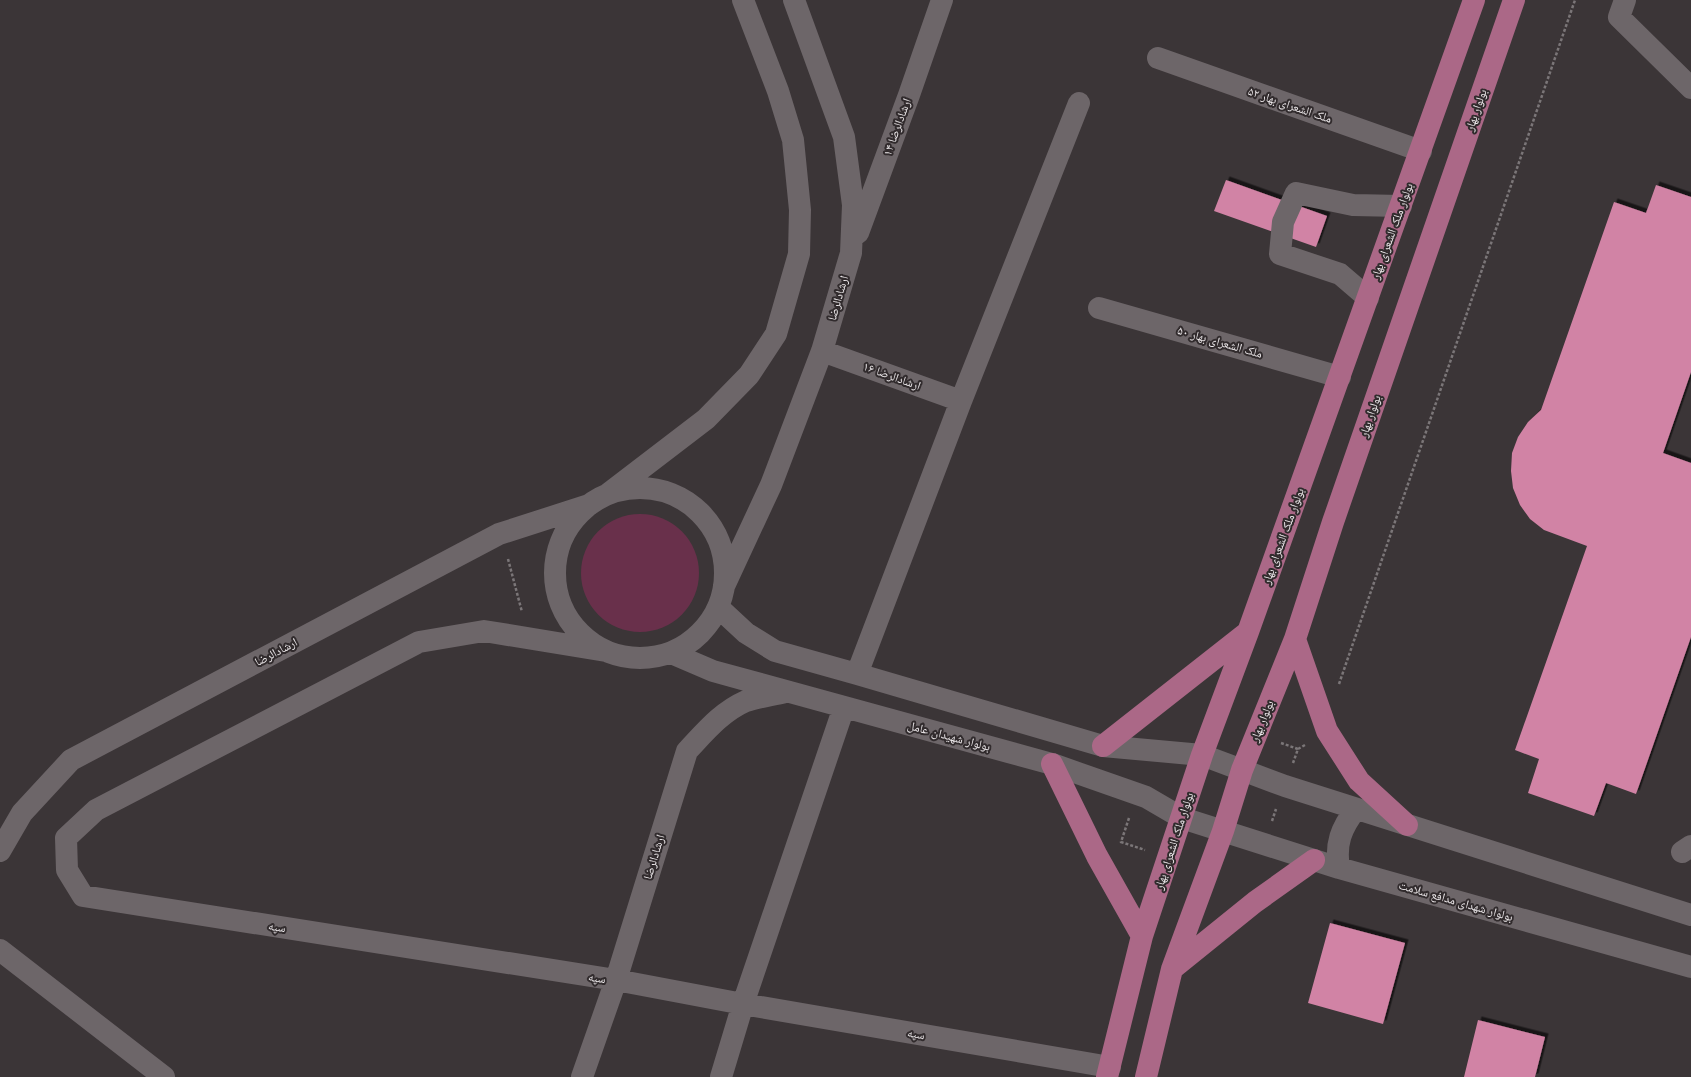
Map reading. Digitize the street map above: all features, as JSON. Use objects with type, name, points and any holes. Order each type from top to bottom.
[{"type":"main road","name":"بولوار ملک الشعرای بهار","points":[[1108,1072],[1142,936],[1202,755],[1422,151],[1474,0]]},
{"type":"main road","name":"بولوار بهار","points":[[1223,830],[1242,770],[1295,639],[1336,515],[1514,0]]},
{"type":"main road","points":[[1103,746],[1248,632]]},
{"type":"main road","points":[[1295,639],[1327,731],[1359,781],[1407,824]]},
{"type":"main road","points":[[1052,764],[1097,856],[1142,936]]},
{"type":"main road","points":[[1146,1077],[1172,969],[1223,830]]},
{"type":"main road","points":[[1172,969],[1255,902],[1314,860]]},
{"type":"street","points":[[606,651],[587,640],[572,624],[561,605],[555,583],[556,561],[562,539],[573,520],[589,505],[608,494],[706,419],[748,375],[776,334],[799,254],[800,210],[793,140],[778,91],[743,0]]},
{"type":"street","name":"ارشادالرضا","points":[[724,586],[771,485],[822,351],[851,253],[853,205],[844,137],[794,0]]},
{"type":"street","name":"ارشادالرضا ۱۴","points":[[851,253],[942,0]]},
{"type":"street","points":[[1625,0],[1619,17],[1691,88]]},
{"type":"street","name":"ملک الشعرای بهار ۵۲","points":[[1158,58],[1422,151]]},
{"type":"street","points":[[857,674],[961,401],[1079,103]]},
{"type":"street","points":[[1368,298],[1340,274],[1280,254],[1283,222],[1296,193],[1353,205],[1401,206]]},
{"type":"street","name":"ملک الشعرای بهار ۵۰","points":[[1099,308],[1340,377]]},
{"type":"street","name":"ارشادالرضا ۱۶","points":[[822,351],[961,401]]},
{"type":"street","points":[[516,637],[606,651],[628,658],[650,658],[671,652],[691,642],[707,626],[718,607],[724,586],[724,563],[719,542],[708,522],[692,506],[673,495],[652,489],[630,488],[608,494]]},
{"type":"street","name":"ارشادالرضا","points":[[0,851],[22,813],[71,760],[499,534],[589,505]]},
{"type":"street","points":[[718,607],[746,633],[775,651],[1103,746],[1202,755],[1356,808],[1691,915]]},
{"type":"street","name":"سپه","points":[[516,637],[484,631],[419,642],[96,810],[66,838],[67,870],[83,896],[616,980],[1108,1072]]},
{"type":"street","name":"بولوار شهیدان عامل","points":[[671,652],[713,671],[1052,764],[1146,797],[1182,818],[1223,830]]},
{"type":"street","name":"ارشادالرضا","points":[[582,1077],[616,980],[687,751],[708,728],[729,710],[748,701],[788,692]]},
{"type":"street","points":[[721,1077],[743,1004],[844,707]]},
{"type":"street","points":[[1339,868],[1337,856],[1342,831],[1356,808]]},
{"type":"street","name":"بولوار شهدای مدافع سلامت","points":[[1223,830],[1339,868],[1691,967]]},
{"type":"street","points":[[0,950],[164,1077]]},
{"type":"path","points":[[1338,687],[1575,0]]},
{"type":"path","points":[[499,534],[507,554],[523,617],[516,637]]},
{"type":"shaded area","points":[[640,514],[663,518],[682,531],[695,550],[699,573],[695,596],[682,615],[663,628],[640,632],[617,628],[598,615],[585,596],[581,573],[585,550],[598,531],[617,518]]},
{"type":"building","points":[[1226,180],[1327,216],[1316,247],[1214,211]]},
{"type":"building","points":[[1656,185],[1691,197],[1691,372],[1663,453],[1691,463],[1691,637],[1636,794],[1606,783],[1594,816],[1528,793],[1539,759],[1515,750],[1587,546],[1544,530],[1530,519],[1520,505],[1513,488],[1511,471],[1512,453],[1518,437],[1528,422],[1541,410],[1614,202],[1646,213]]},
{"type":"building","points":[[1330,923],[1405,943],[1383,1024],[1308,1003]]},
{"type":"building","points":[[1478,1020],[1545,1037],[1535,1077],[1464,1077]]}]
